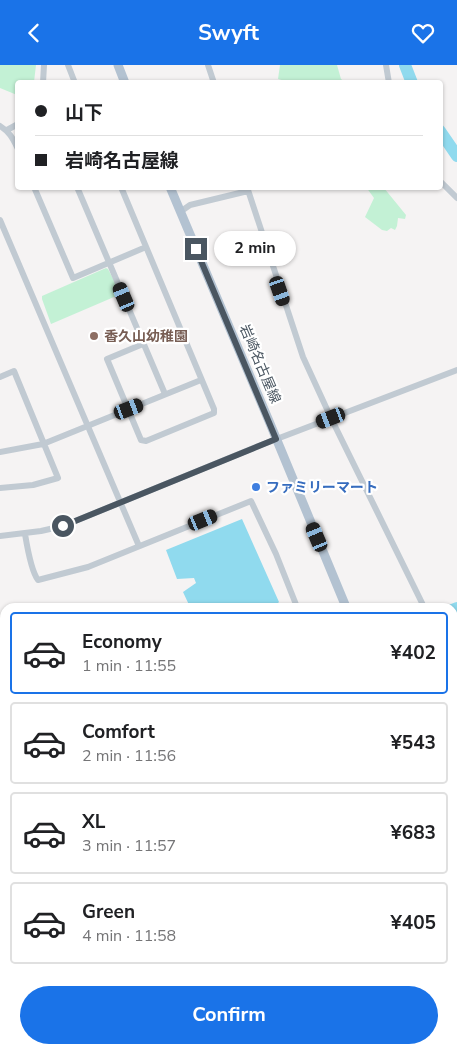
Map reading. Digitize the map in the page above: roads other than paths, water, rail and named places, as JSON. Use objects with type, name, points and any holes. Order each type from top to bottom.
[{"type":"main road","points":[[118,65],[124,80]]},
{"type":"main road","name":"岩崎名古屋線","points":[[171,190],[344,603]]},
{"type":"street","points":[[43,80],[44,65]]},
{"type":"street","points":[[68,65],[74,80]]},
{"type":"street","points":[[208,65],[213,80]]},
{"type":"street","points":[[386,65],[388,80]]},
{"type":"street","points":[[7,129],[15,125]]},
{"type":"street","points":[[0,126],[7,129],[15,142]]},
{"type":"street","points":[[443,184],[457,198]]},
{"type":"street","points":[[35,190],[73,278],[146,247]]},
{"type":"street","points":[[78,190],[165,394]]},
{"type":"street","points":[[122,190],[214,409],[214,413],[143,442],[107,359],[143,344]]},
{"type":"street","points":[[180,212],[190,205],[243,190]]},
{"type":"street","points":[[247,190],[303,357],[421,603]]},
{"type":"street","points":[[0,220],[2,233],[139,546]]},
{"type":"street","points":[[0,536],[24,534],[63,526],[276,439],[457,370]]},
{"type":"street","points":[[0,377],[14,371],[58,478],[33,485],[0,488]]},
{"type":"street","points":[[0,452],[43,444],[201,379]]},
{"type":"street","points":[[24,534],[33,570],[38,580],[88,567],[251,501],[276,554],[295,603]]},
{"type":"water","points":[[242,519],[279,602],[188,603],[183,592],[196,583],[194,578],[177,579],[166,550]]},
{"type":"waterway","points":[[405,65],[411,80]]},
{"type":"waterway","points":[[443,135],[457,156]]},
{"type":"place","name":"香久山幼稚園","points":[[94,336]]},
{"type":"place","name":"ファミリーマート","points":[[256,487]]}]
